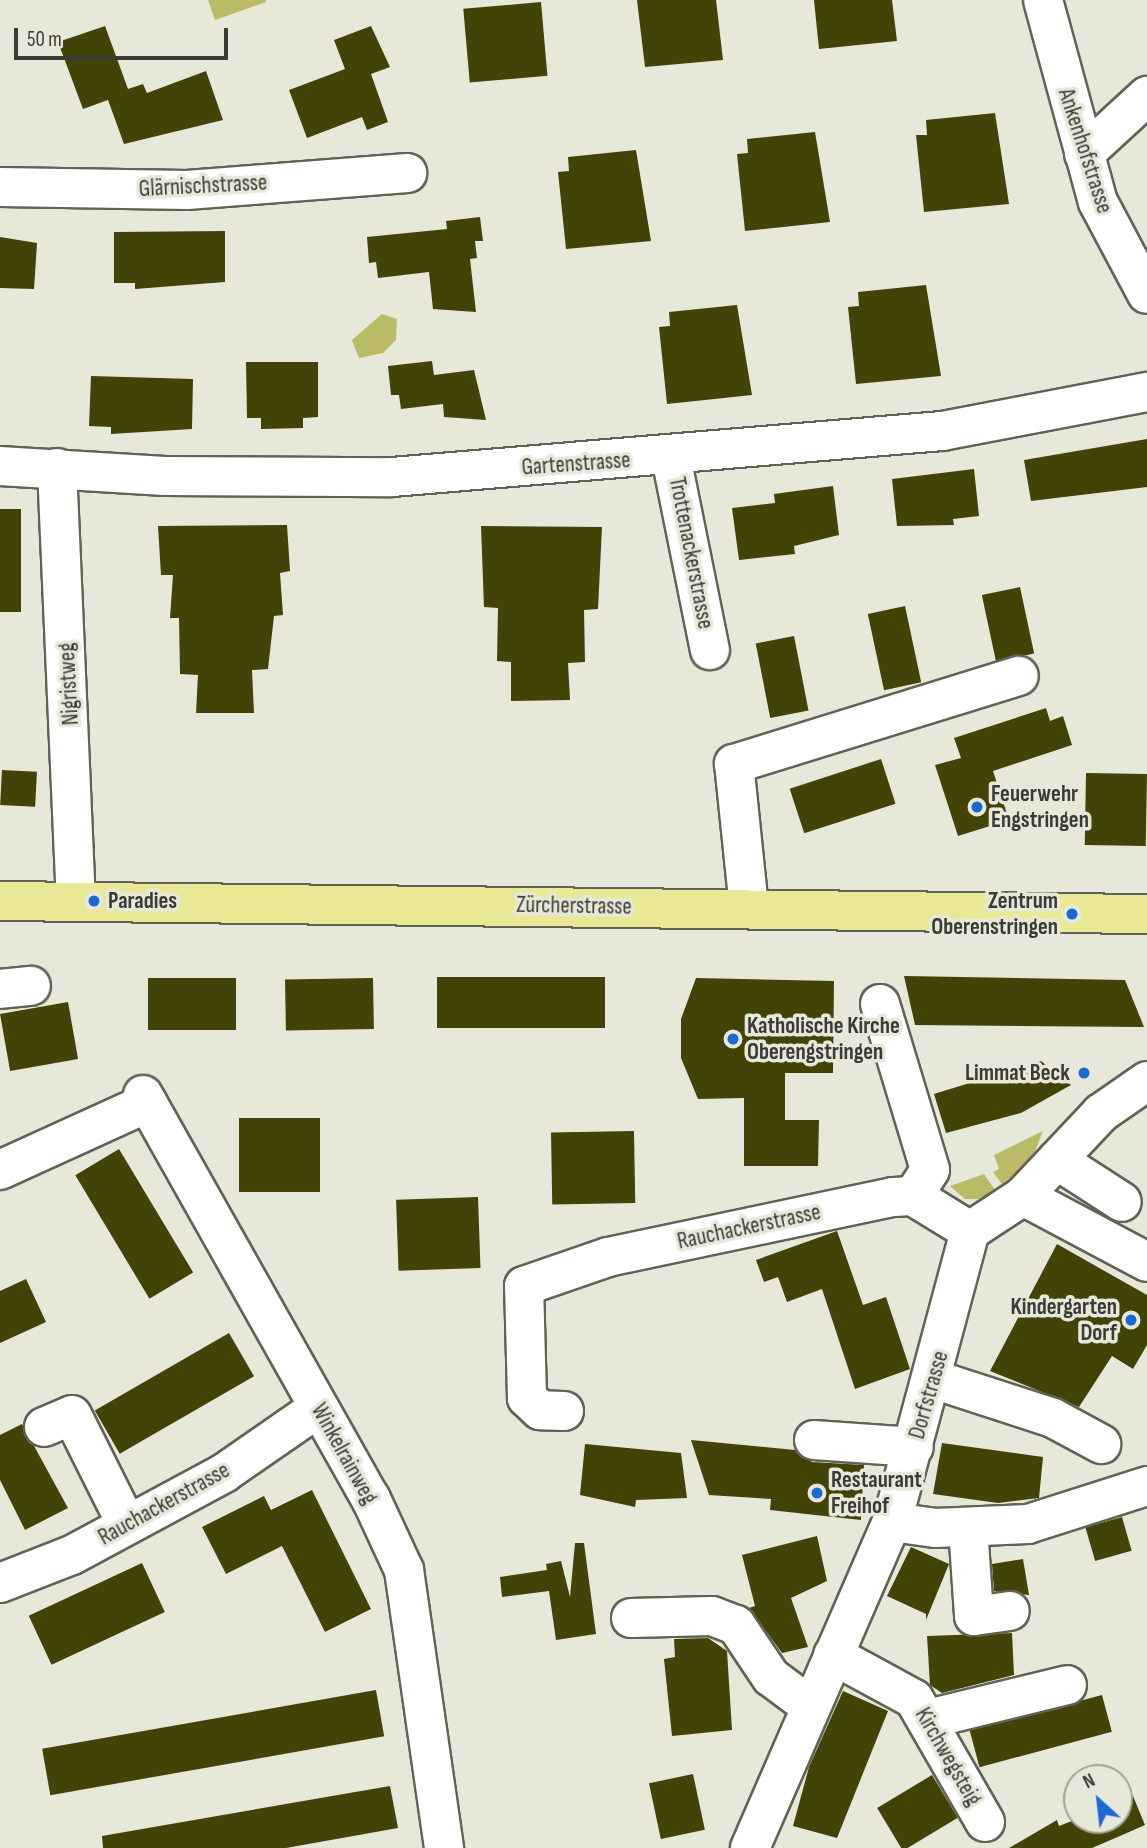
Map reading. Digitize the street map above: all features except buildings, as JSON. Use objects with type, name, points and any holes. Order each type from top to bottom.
[{"type":"main road","name":"Zürcherstrasse","points":[[0,901],[1147,914]]},
{"type":"street","name":"Ankenhofstrasse","points":[[1043,0],[1098,202],[1147,294]]},
{"type":"street","points":[[1084,154],[1147,96]]},
{"type":"street","name":"Glärnischstrasse","points":[[0,187],[187,190],[407,173]]},
{"type":"street","name":"Gartenstrasse","points":[[0,466],[392,477],[671,457],[942,431],[1147,392]]},
{"type":"street","name":"Trottenackerstrasse","points":[[671,457],[710,650]]},
{"type":"street","name":"Nigristweg","points":[[57,468],[76,901]]},
{"type":"street","points":[[749,908],[734,764],[1019,676]]},
{"type":"street","points":[[880,1004],[930,1170],[913,1196],[970,1231],[1023,1196],[1101,1113],[1147,1081]]},
{"type":"street","name":"Winkelrainweg","points":[[0,1170],[145,1099],[318,1408],[404,1570],[444,1848]]},
{"type":"street","points":[[1057,1160],[1122,1202]]},
{"type":"street","name":"Rauchackerstrasse","points":[[564,1411],[540,1410],[527,1398],[524,1286],[608,1257],[913,1196]]},
{"type":"street","points":[[1023,1196],[1147,1262]]},
{"type":"street","name":"Dorfstrasse","points":[[750,1848],[892,1522],[933,1379],[970,1231]]},
{"type":"street","points":[[933,1379],[1053,1418],[1101,1444]]},
{"type":"street","name":"Rauchackerstrasse","points":[[0,1583],[127,1525],[223,1473],[318,1408]]},
{"type":"street","points":[[44,1427],[72,1415],[127,1525]]},
{"type":"street","points":[[814,1440],[914,1447]]},
{"type":"street","points":[[892,1522],[968,1527],[1028,1524],[1147,1486]]},
{"type":"street","points":[[968,1527],[974,1616],[1010,1611]]},
{"type":"street","points":[[631,1618],[712,1616],[736,1625],[771,1677],[810,1706]]},
{"type":"street","name":"Kirchwegsteig","points":[[834,1655],[888,1680],[914,1699],[928,1719],[985,1822]]},
{"type":"street","points":[[928,1719],[1067,1685]]},
{"type":"shaded area","points":[[208,0],[266,0],[266,2],[215,20]]},
{"type":"shaded area","points":[[382,314],[397,319],[396,340],[383,353],[359,358],[352,340]]},
{"type":"shaded area","points":[[1043,1131],[1031,1162],[1002,1184],[993,1172],[999,1169],[994,1155]]},
{"type":"shaded area","points":[[984,1174],[995,1190],[979,1199],[965,1199],[950,1186]]},
{"type":"place","name":"Feuerwehr Engstringen","points":[[977,807]]},
{"type":"place","name":"Paradies","points":[[94,901]]},
{"type":"place","name":"Zentrum Oberenstringen","points":[[1072,914]]},
{"type":"place","name":"Katholische Kirche Oberengstringen","points":[[733,1039]]},
{"type":"place","name":"Limmat Beck","points":[[1084,1073]]},
{"type":"place","name":"Kindergarten Dorf","points":[[1131,1320]]},
{"type":"place","name":"Restaurant Freihof","points":[[817,1493]]}]
